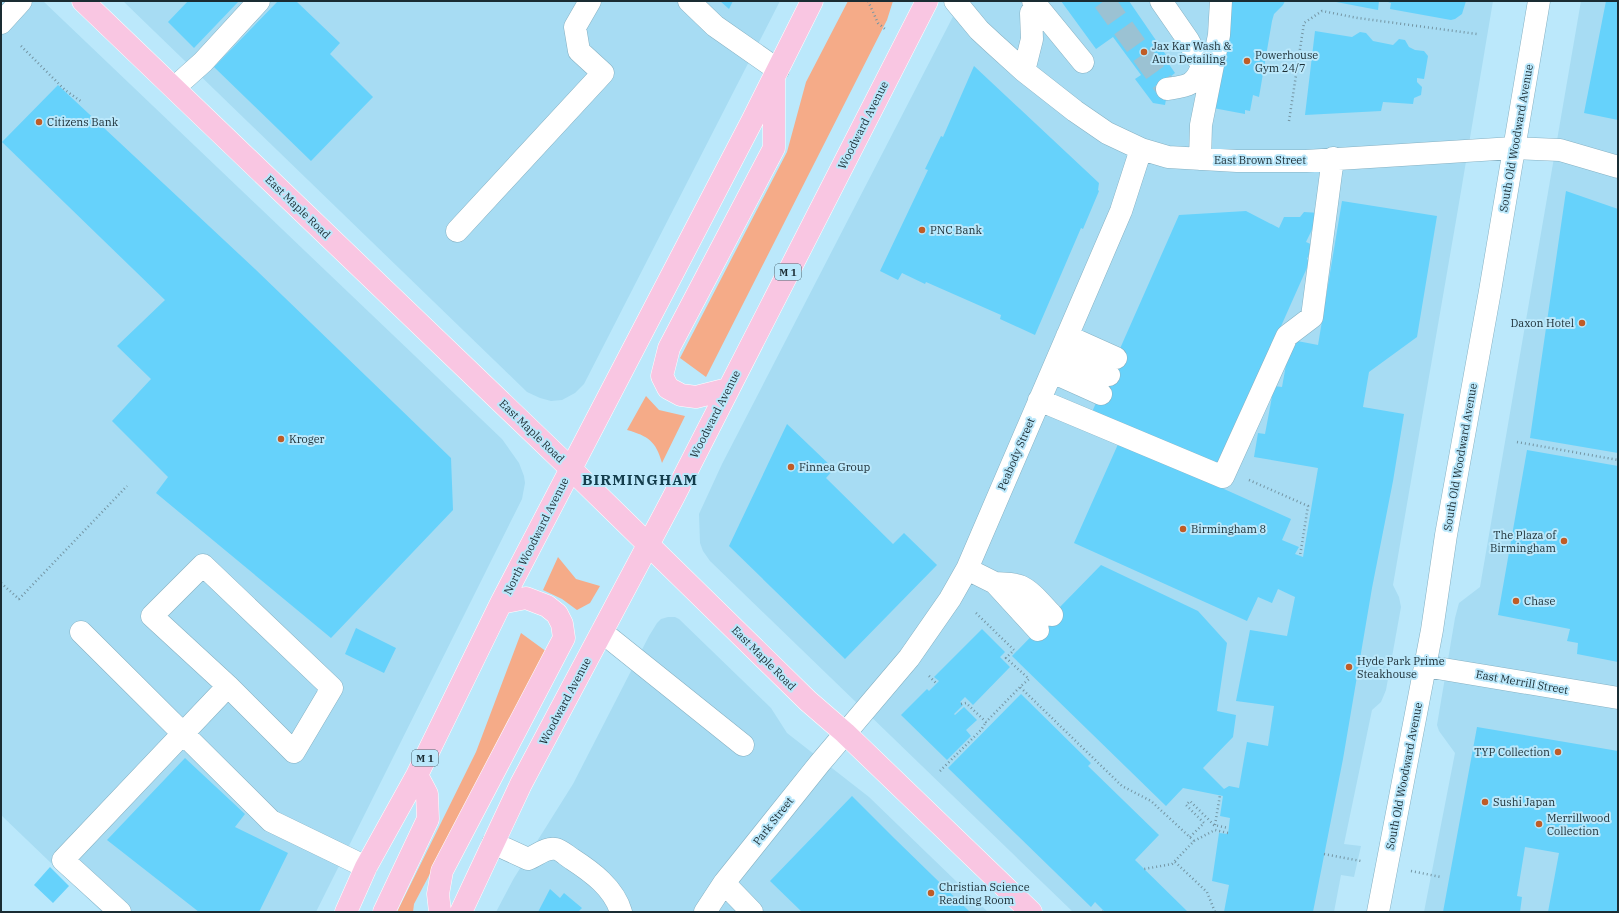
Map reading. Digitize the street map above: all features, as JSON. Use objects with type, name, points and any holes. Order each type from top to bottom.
[{"type":"main road","name":"East Maple Road","points":[[84,1],[571,469],[808,701],[845,733],[1031,912]]},
{"type":"main road","name":"M 1","points":[[571,469],[776,74],[812,1]]},
{"type":"main road","name":"Woodward Avenue","points":[[461,912],[520,784],[648,544],[927,1]]},
{"type":"main road","points":[[728,389],[696,397],[681,395],[668,388],[662,376],[669,348],[774,148],[776,74]]},
{"type":"main road","name":"North Woodward Avenue","points":[[501,603],[571,469]]},
{"type":"main road","points":[[440,912],[438,894],[442,871],[564,638],[562,624],[558,614],[547,606],[526,598],[501,603]]},
{"type":"main road","name":"M 1","points":[[346,912],[366,867],[417,775],[501,603]]},
{"type":"main road","points":[[384,912],[428,819],[427,794],[417,775]]},
{"type":"street","points":[[1,23],[22,1]]},
{"type":"street","points":[[174,88],[203,62],[259,1]]},
{"type":"street","points":[[457,232],[603,73],[579,51],[575,27],[590,1]]},
{"type":"street","points":[[689,1],[715,26],[776,74]]},
{"type":"street","name":"East Brown Street","points":[[955,1],[979,30],[1024,71],[1075,111],[1106,133],[1141,149],[1168,157],[1237,161],[1298,161],[1513,148],[1560,150],[1618,167]]},
{"type":"street","points":[[1161,1],[1188,40],[1202,66],[1198,76],[1187,86],[1167,89]]},
{"type":"street","points":[[1200,159],[1201,125],[1219,35],[1221,1]]},
{"type":"street","name":"South Old Woodward Avenue","points":[[1378,912],[1425,666],[1446,535],[1491,284],[1513,148],[1522,108],[1539,1]]},
{"type":"street","points":[[1024,71],[1032,39],[1031,13],[1034,3]]},
{"type":"street","points":[[1034,3],[1083,62]]},
{"type":"street","name":"Peabody Street","points":[[845,733],[908,658],[950,599],[967,569],[1121,211],[1141,149]]},
{"type":"street","points":[[1040,400],[1223,477],[1286,336],[1312,317],[1333,158]]},
{"type":"street","points":[[1060,354],[1108,376],[1060,354]]},
{"type":"street","points":[[203,564],[332,688],[294,752],[228,686],[152,616],[203,564]]},
{"type":"street","points":[[967,569],[995,584],[1045,623]]},
{"type":"street","points":[[81,632],[271,821],[366,867]]},
{"type":"street","points":[[602,632],[742,744]]},
{"type":"street","name":"East Merrill Street","points":[[1425,666],[1618,698]]},
{"type":"street","points":[[120,912],[63,860],[228,686]]},
{"type":"street","name":"Park Street","points":[[705,912],[724,883],[845,733]]},
{"type":"street","points":[[493,842],[528,859],[545,850],[557,849],[590,871],[602,882],[619,904],[621,912]]},
{"type":"street","points":[[724,883],[752,912]]},
{"type":"path","points":[[868,1],[878,24],[885,28]]},
{"type":"path","points":[[1289,121],[1304,23],[1322,11],[1358,18],[1477,34]]},
{"type":"path","points":[[21,46],[65,90],[82,102]]},
{"type":"path","points":[[1517,442],[1618,460]]},
{"type":"path","points":[[1227,470],[1308,506],[1300,556]]},
{"type":"path","points":[[1,583],[19,599],[127,486]]},
{"type":"path","points":[[940,771],[1028,680],[1006,658],[1014,650],[976,613]]},
{"type":"path","points":[[929,676],[937,684]]},
{"type":"path","points":[[1020,687],[1122,786],[1151,800],[1194,841]]},
{"type":"path","points":[[961,704],[966,703],[986,722]]},
{"type":"path","points":[[1214,825],[1220,795]]},
{"type":"path","points":[[1190,837],[1204,823],[1186,805],[1190,801],[1214,825],[1228,828]]},
{"type":"path","points":[[1144,869],[1172,864],[1194,841],[1215,830],[1228,833]]},
{"type":"path","points":[[1324,854],[1361,861]]},
{"type":"path","points":[[1175,862],[1207,892],[1215,912]]},
{"type":"path","points":[[1411,871],[1441,877]]},
{"type":"shaded area","points":[[1,1],[43,1],[502,439],[519,463],[524,476],[525,483],[522,499],[316,912],[102,912],[1,815]]},
{"type":"shaded area","points":[[123,1],[780,1],[584,384],[575,393],[562,400],[551,401],[527,392]]},
{"type":"shaded area","points":[[848,1],[893,1],[887,20],[706,377],[680,358],[787,152],[806,82]]},
{"type":"shaded area","points":[[961,1],[1493,1],[1393,585],[1399,597],[1401,607],[1386,690],[1381,702],[1372,710],[1344,844],[1361,846],[1354,877],[1341,875],[1334,912],[1073,912],[710,561],[703,551],[700,543],[699,514],[722,464]]},
{"type":"shaded area","points":[[1581,1],[1618,1],[1618,912],[1424,912],[1455,753],[1439,731],[1437,725],[1455,618],[1459,603],[1480,587]]},
{"type":"shaded area","points":[[646,396],[659,410],[685,416],[662,463],[657,449],[650,440],[627,430]]},
{"type":"shaded area","points":[[558,557],[576,579],[600,586],[590,603],[577,610],[562,599],[543,590]]},
{"type":"shaded area","points":[[675,617],[679,619],[771,708],[787,733],[869,797],[988,912],[496,912],[514,878],[573,784],[649,636],[661,619]]},
{"type":"shaded area","points":[[521,633],[547,652],[414,904],[413,912],[397,912],[476,752]]},
{"type":"building","points":[[188,1],[239,1],[194,48],[168,22]]},
{"type":"building","points":[[278,1],[296,1],[340,43],[330,54],[373,97],[311,161],[214,67]]},
{"type":"building","points":[[720,1],[733,1],[729,9]]},
{"type":"building","name":"Jax Kar Wash & Auto Detailing","points":[[1061,1],[1129,1],[1166,55],[1164,57],[1175,73],[1170,77],[1165,105],[1153,103],[1135,79],[1141,75],[1113,37],[1096,49]]},
{"type":"building","points":[[1231,1],[1285,1],[1274,14],[1272,21],[1259,97],[1253,95],[1250,111],[1245,110],[1245,114],[1213,108]]},
{"type":"building","points":[[1331,1],[1379,1],[1378,10]]},
{"type":"building","points":[[1385,1],[1466,1],[1462,14],[1451,20],[1390,9],[1391,3]]},
{"type":"building","points":[[1606,1],[1618,1],[1618,120],[1584,113]]},
{"type":"building","points":[[1315,31],[1352,37],[1360,32],[1366,33],[1373,41],[1393,45],[1399,39],[1405,40],[1409,47],[1415,50],[1424,51],[1428,56],[1424,79],[1417,78],[1417,82],[1422,87],[1421,95],[1414,98],[1413,104],[1383,102],[1381,111],[1305,115]]},
{"type":"building","points":[[974,66],[1099,183],[1099,191],[1083,229],[1081,228],[1035,335],[1000,319],[1001,315],[926,282],[925,284],[902,273],[898,280],[880,271],[928,170],[925,169],[941,136],[943,137]]},
{"type":"building","name":"Kroger","points":[[58,85],[255,269],[451,458],[453,510],[331,638],[156,493],[168,477],[112,421],[151,379],[117,346],[165,300],[2,142]]},
{"type":"building","name":"Daxon Hotel","points":[[1566,191],[1618,209],[1618,453],[1530,438]]},
{"type":"building","points":[[1342,201],[1437,216],[1417,337],[1369,372],[1363,407],[1404,414],[1393,481],[1372,588],[1343,759],[1313,912],[1224,912],[1229,885],[1212,881],[1219,833],[1228,834],[1230,818],[1220,816],[1223,796],[1183,788],[1166,806],[1012,656],[1101,565],[1198,611],[1227,643],[1217,711],[1236,715],[1233,737],[1203,768],[1224,789],[1229,786],[1239,788],[1247,742],[1268,746],[1274,706],[1236,701],[1250,630],[1287,636],[1295,597],[1278,589],[1272,603],[1258,597],[1247,621],[1074,543],[1119,442],[1291,519],[1282,540],[1299,547],[1295,554],[1303,557],[1318,468],[1254,457],[1258,433],[1265,434],[1274,386],[1282,387],[1289,348],[1292,340],[1318,345]]},
{"type":"building","points":[[1246,211],[1279,228],[1284,217],[1300,217],[1304,212],[1320,213],[1306,242],[1313,245],[1307,259],[1310,261],[1218,468],[1092,412],[1179,215]]},
{"type":"building","points":[[787,424],[834,469],[826,478],[893,544],[904,533],[937,565],[845,659],[729,546]]},
{"type":"building","name":"The Plaza of Birmingham","points":[[1527,450],[1618,466],[1618,662],[1577,654],[1578,643],[1567,641],[1570,629],[1498,615]]},
{"type":"building","points":[[356,628],[396,648],[384,673],[345,654]]},
{"type":"building","points":[[982,629],[1005,652],[1000,657],[1010,667],[973,705],[965,697],[960,702],[963,705],[954,714],[955,715],[964,707],[977,720],[966,730],[971,736],[947,760],[901,715],[927,689],[929,691],[939,681],[934,677]]},
{"type":"building","points":[[1021,694],[1091,763],[1088,766],[1159,835],[1135,860],[1188,912],[1105,912],[1095,902],[1091,907],[948,768]]},
{"type":"building","name":"Merrillwood Collection","points":[[1477,727],[1618,751],[1618,912],[1548,912],[1559,853],[1525,847],[1517,896],[1522,897],[1520,912],[1443,912]]},
{"type":"building","points":[[185,758],[245,814],[235,827],[288,853],[259,912],[199,912],[107,840]]},
{"type":"building","points":[[852,796],[970,912],[802,912],[770,881]]},
{"type":"building","points":[[50,867],[69,886],[53,903],[34,885]]},
{"type":"building","points":[[550,889],[560,898],[564,893],[582,908],[578,912],[538,912]]},
{"type":"tunnel","points":[[1104,1],[1167,89]]},
{"type":"place","name":"Jax Kar Wash & Auto Detailing","points":[[1144,52]]},
{"type":"place","name":"Powerhouse Gym 24/7","points":[[1247,61]]},
{"type":"place","name":"Citizens Bank","points":[[39,122]]},
{"type":"place","name":"PNC Bank","points":[[922,230]]},
{"type":"place","name":"Daxon Hotel","points":[[1582,323]]},
{"type":"place","name":"Kroger","points":[[281,439]]},
{"type":"place","name":"Finnea Group","points":[[791,467]]},
{"type":"place","name":"Birmingham 8","points":[[1183,529]]},
{"type":"place","name":"The Plaza of Birmingham","points":[[1564,541]]},
{"type":"place","name":"Chase","points":[[1516,601]]},
{"type":"place","name":"Hyde Park Prime Steakhouse","points":[[1349,667]]},
{"type":"place","name":"TYP Collection","points":[[1558,752]]},
{"type":"place","name":"Sushi Japan","points":[[1485,802]]},
{"type":"place","name":"Merrillwood Collection","points":[[1539,824]]},
{"type":"place","name":"Christian Science Reading Room","points":[[931,893]]},
{"type":"district","name":"BIRMINGHAM","points":[[640,479]]}]
